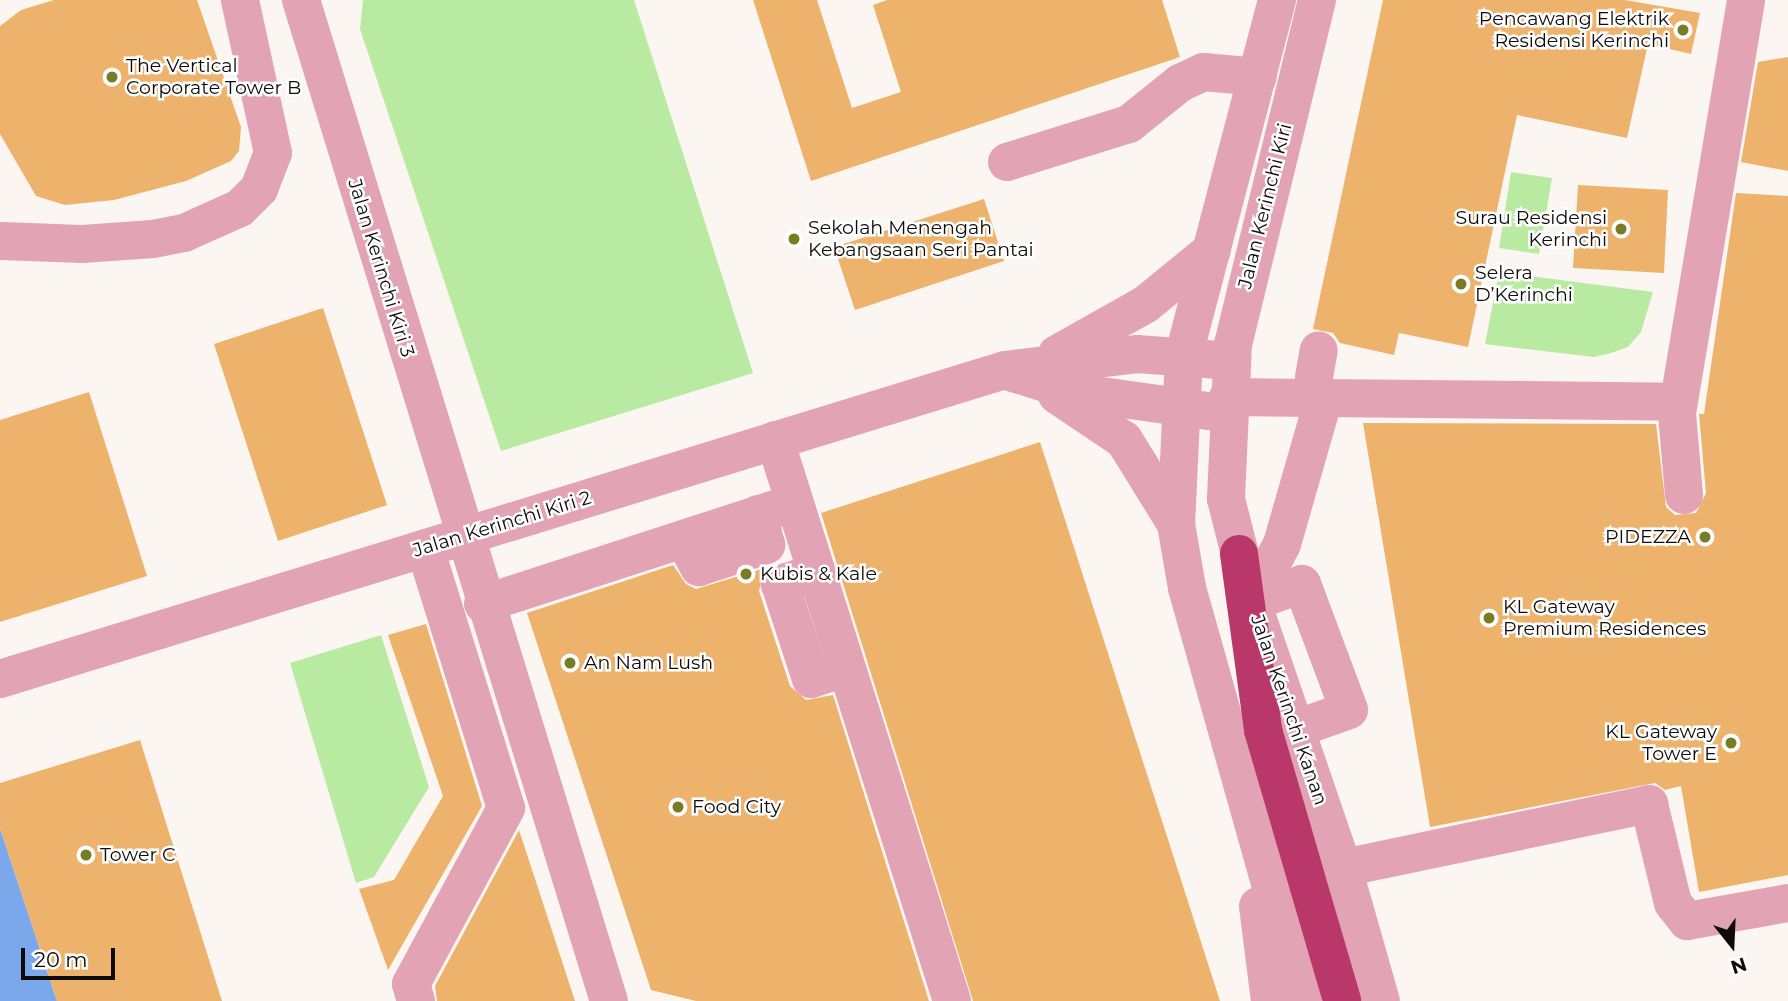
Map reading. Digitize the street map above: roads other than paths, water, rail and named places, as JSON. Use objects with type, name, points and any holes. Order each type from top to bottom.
[{"type":"highway","points":[[1246,579],[1342,1001]]},
{"type":"street","points":[[1,239],[82,244],[153,239],[184,233],[240,208],[259,189],[273,153],[240,0]]},
{"type":"street","name":"Jalan Kerinchi Kiri 3","points":[[300,0],[339,146],[609,1001]]},
{"type":"street","name":"Jalan Kerinchi Kiri","points":[[1181,409],[1185,355],[1277,0]]},
{"type":"street","name":"Jalan Kerinchi Kiri","points":[[1229,391],[1243,292],[1317,0]]},
{"type":"street","points":[[1684,495],[1678,402],[1746,0]]},
{"type":"street","points":[[1007,162],[1129,124],[1180,83],[1204,72],[1258,77]]},
{"type":"street","points":[[1024,372],[1146,304],[1212,250]]},
{"type":"street","points":[[1024,372],[1185,355],[1229,391]]},
{"type":"street","points":[[1024,372],[1181,409],[1229,391],[1319,375],[1397,406],[1678,402]]},
{"type":"street","points":[[1024,372],[1124,440],[1177,524]]},
{"type":"street","name":"Jalan Kerinchi Kiri 2","points":[[0,679],[775,440],[1024,372]]},
{"type":"street","points":[[1246,579],[1273,561],[1282,544],[1319,375]]},
{"type":"street","points":[[1229,391],[1226,499],[1246,579]]},
{"type":"street","points":[[1181,409],[1177,524],[1187,588],[1303,1001]]},
{"type":"street","points":[[775,440],[814,573],[953,1001]]},
{"type":"street","points":[[483,604],[767,512]]},
{"type":"street","points":[[416,1001],[411,984],[506,808],[425,548]]},
{"type":"street","points":[[1246,579],[1302,584],[1349,710],[1279,730]]},
{"type":"street","name":"Jalan Kerinchi Kanan","points":[[1279,730],[1343,868],[1381,1001]]},
{"type":"street","points":[[1343,868],[1647,796],[1673,903],[1687,921],[1788,903]]},
{"type":"street","points":[[1259,843],[1258,921],[1270,1001]]},
{"type":"water","points":[[0,828],[57,1001],[0,1001]]},
{"type":"place","name":"Pencawang Elektrik Residensi Kerinchi","points":[[1683,30]]},
{"type":"place","name":"The Vertical Corporate Tower B","points":[[112,77]]},
{"type":"place","name":"Surau Residensi Kerinchi","points":[[1621,229]]},
{"type":"place","name":"Sekolah Menengah Kebangsaan Seri Pantai","points":[[794,239]]},
{"type":"place","name":"Selera D’Kerinchi","points":[[1461,284]]},
{"type":"place","name":"PIDEZZA","points":[[1705,537]]},
{"type":"place","name":"Kubis & Kale","points":[[746,574]]},
{"type":"place","name":"KL Gateway Premium Residences","points":[[1489,618]]},
{"type":"place","name":"An Nam Lush","points":[[570,663]]},
{"type":"place","name":"KL Gateway Tower E","points":[[1731,743]]},
{"type":"place","name":"Food City","points":[[678,807]]},
{"type":"place","name":"Tower C","points":[[86,855]]}]
